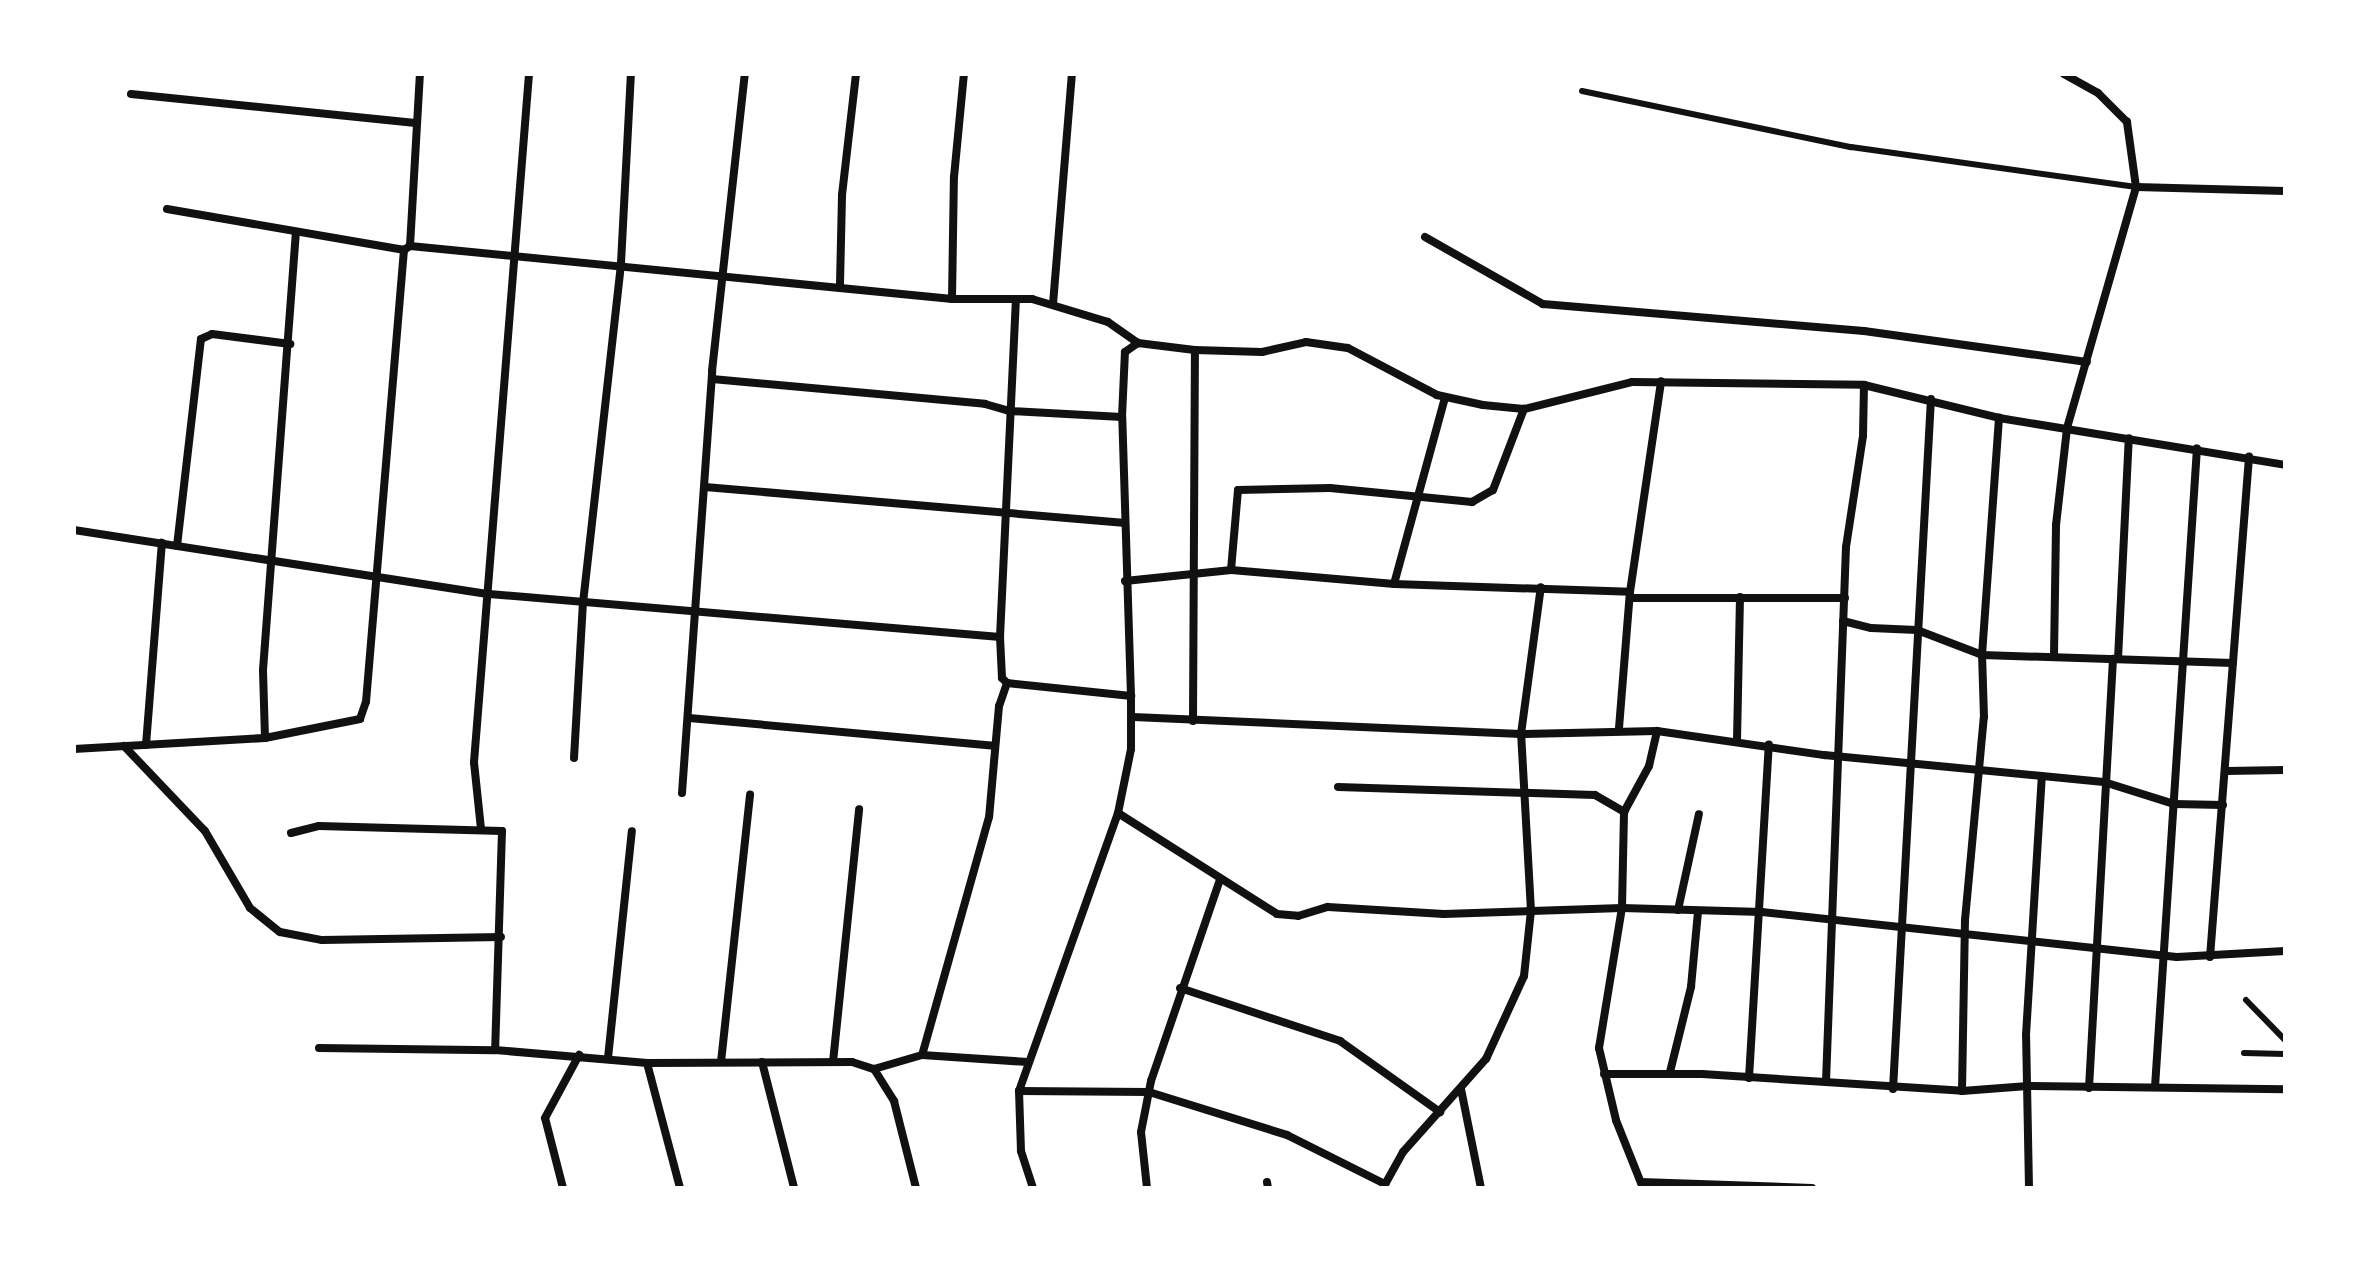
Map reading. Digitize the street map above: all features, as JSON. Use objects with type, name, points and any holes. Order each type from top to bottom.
[{"type":"street","points":[[74,749],[265,738],[360,719],[366,702],[420,74]]},
{"type":"street","points":[[481,829],[474,762],[529,74]]},
{"type":"street","points":[[574,758],[583,603],[621,263],[631,74]]},
{"type":"street","points":[[682,793],[712,379],[745,74]]},
{"type":"street","points":[[840,284],[842,195],[856,74]]},
{"type":"street","points":[[952,299],[954,177],[964,74]]},
{"type":"street","points":[[1053,304],[1072,74]]},
{"type":"street","points":[[2054,655],[2056,525],[2067,428],[2136,187],[2127,122],[2098,93],[2064,74]]},
{"type":"street","points":[[131,94],[416,123]]},
{"type":"street","points":[[2136,187],[2285,191]]},
{"type":"street","points":[[167,209],[407,248],[621,263],[840,284],[952,299],[1053,304],[1108,322],[1138,343],[1195,350],[1262,352],[1306,342],[1348,348],[1445,397],[1524,409],[1632,382],[1864,385],[1999,418],[2197,448],[2285,465]]},
{"type":"street","points":[[265,738],[263,670],[290,344],[296,232]]},
{"type":"street","points":[[1425,237],[1543,304],[1878,333],[2087,362]]},
{"type":"street","points":[[1016,301],[1003,516],[1002,678],[1007,683],[1131,696]]},
{"type":"street","points":[[177,546],[201,339],[212,334],[290,344]]},
{"type":"street","points":[[1033,1188],[1021,1151],[1019,1091],[1118,813],[1133,717],[1122,523],[1122,417],[1125,352],[1138,343]]},
{"type":"street","points":[[1193,721],[1195,350]]},
{"type":"street","points":[[712,379],[985,404],[1009,411],[1122,417]]},
{"type":"street","points":[[1619,728],[1630,595],[1661,381]]},
{"type":"street","points":[[1826,1082],[1835,756],[1843,621],[1864,385]]},
{"type":"street","points":[[1394,584],[1445,397]]},
{"type":"street","points":[[1893,1089],[1908,762],[1931,399]]},
{"type":"street","points":[[1231,570],[1238,490],[1330,488],[1472,502],[1493,490],[1524,409]]},
{"type":"street","points":[[1962,1091],[1967,935],[1980,770],[1982,655],[1999,418]]},
{"type":"street","points":[[2089,1088],[2104,782],[2116,659],[2129,438]]},
{"type":"street","points":[[2155,1087],[2160,954],[2185,664],[2197,448]]},
{"type":"street","points":[[2210,957],[2249,457]]},
{"type":"street","points":[[705,487],[1003,516],[1122,523]]},
{"type":"street","points":[[74,530],[489,594],[695,614],[1000,637]]},
{"type":"street","points":[[146,745],[162,543]]},
{"type":"street","points":[[1125,581],[1195,578],[1231,570],[1394,584],[1541,587],[1630,595],[1845,598]]},
{"type":"street","points":[[1019,1091],[1149,1092],[1287,1135],[1384,1186],[1403,1152],[1486,1059],[1524,976],[1531,911],[1521,789],[1521,734],[1541,587]]},
{"type":"street","points":[[1737,740],[1740,597]]},
{"type":"street","points":[[1843,621],[1871,628],[1917,630],[1982,655],[2054,655],[2185,664],[2233,663]]},
{"type":"street","points":[[922,1055],[989,817],[994,746],[1007,683]]},
{"type":"street","points":[[1133,717],[1521,734],[1619,728],[1657,731],[1835,756],[2104,782],[2174,804],[2223,805]]},
{"type":"street","points":[[689,718],[994,746]]},
{"type":"street","points":[[1657,731],[1649,766],[1624,812],[1622,908],[1599,1048],[1604,1074],[1642,1185],[1812,1188]]},
{"type":"street","points":[[1749,1078],[1762,912],[1769,745]]},
{"type":"street","points":[[124,746],[205,831],[250,908],[280,932],[322,940],[501,937]]},
{"type":"street","points":[[2226,771],[2285,770]]},
{"type":"street","points":[[2029,1188],[2026,1035],[2042,776]]},
{"type":"street","points":[[1338,787],[1521,789],[1595,795],[1624,812]]},
{"type":"street","points":[[721,1062],[750,795]]},
{"type":"street","points":[[833,1062],[859,809]]},
{"type":"street","points":[[1118,813],[1277,914],[1298,916],[1328,907],[1444,914],[1622,908],[1762,912],[1899,930],[2160,954],[2210,957],[2285,951]]},
{"type":"street","points":[[1678,910],[1699,814]]},
{"type":"street","points":[[291,833],[319,826],[502,831],[505,848],[495,1050]]},
{"type":"street","points":[[608,1058],[632,831]]},
{"type":"street","points":[[1147,1188],[1141,1132],[1149,1092],[1180,988],[1220,880]]},
{"type":"street","points":[[1670,1072],[1691,987],[1698,911]]},
{"type":"street","points":[[1180,988],[1340,1041],[1440,1112]]},
{"type":"street","points":[[319,1048],[495,1050],[647,1063],[833,1062],[874,1069],[922,1055],[1028,1062]]},
{"type":"street","points":[[563,1188],[545,1118],[579,1055]]},
{"type":"street","points":[[762,1062],[794,1188]]},
{"type":"street","points":[[647,1063],[680,1188]]},
{"type":"street","points":[[874,1069],[894,1101],[916,1188]]},
{"type":"street","points":[[1604,1074],[1670,1072],[1893,1089],[1962,1091],[2028,1086],[2285,1089]]},
{"type":"street","points":[[1461,1089],[1481,1188]]},
{"type":"lane","points":[[1582,91],[1851,147],[2136,187]]},
{"type":"lane","points":[[2246,1000],[2285,1040]]},
{"type":"lane","points":[[2244,1053],[2285,1054]]}]
